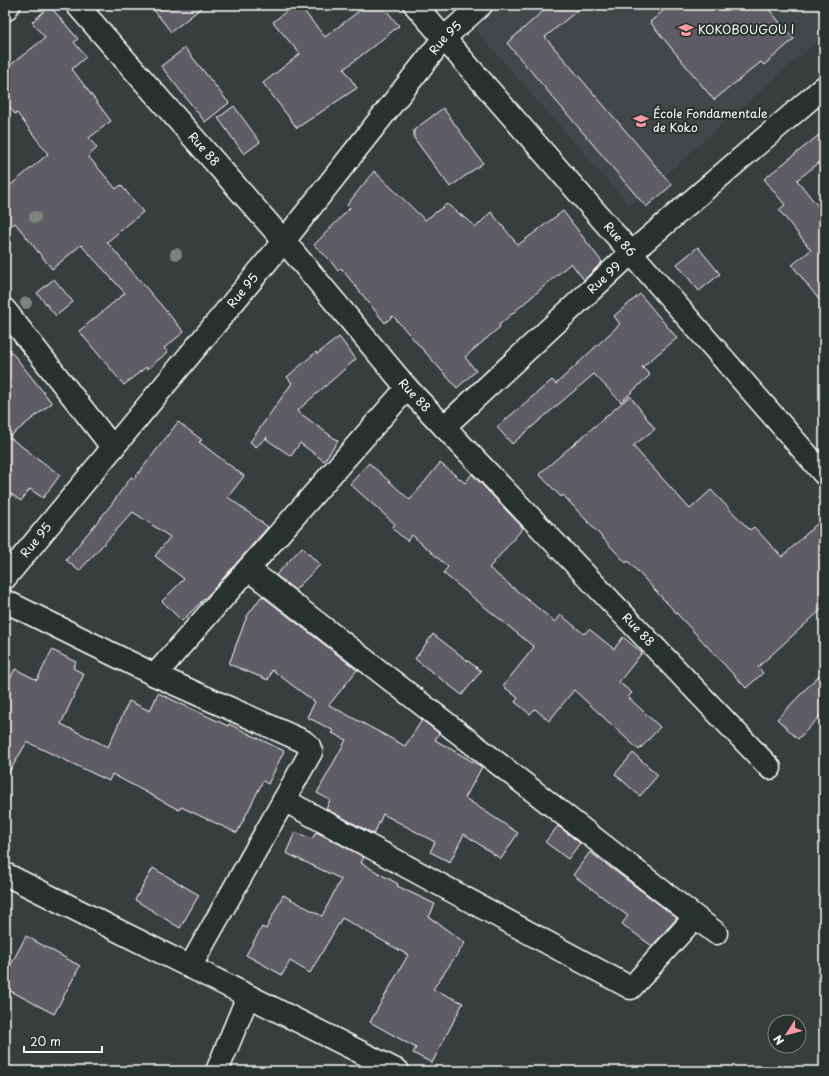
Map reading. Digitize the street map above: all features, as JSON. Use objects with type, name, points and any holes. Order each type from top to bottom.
[{"type":"street","points":[[5,10],[9,5]]},
{"type":"street","name":"Rue 88","points":[[77,5],[284,241],[407,388],[770,768]]},
{"type":"street","name":"Rue 86","points":[[415,5],[824,474]]},
{"type":"street","name":"Rue 95","points":[[5,578],[284,241],[444,38],[481,5]]},
{"type":"street","name":"Rue 99","points":[[444,427],[631,253],[824,88]]},
{"type":"street","points":[[5,310],[113,448]]},
{"type":"street","points":[[155,675],[407,388]]},
{"type":"street","points":[[248,569],[716,933]]},
{"type":"street","points":[[5,601],[155,675],[309,746],[311,752],[190,967]]},
{"type":"street","points":[[284,800],[631,988],[695,916]]},
{"type":"street","points":[[5,874],[398,1071]]},
{"type":"street","points":[[217,1071],[248,996]]},
{"type":"shaded area","name":"École Fondamentale de Koko","points":[[496,5],[824,5],[824,35],[630,206],[472,26]]},
{"type":"building","points":[[150,5],[205,5],[171,32]]},
{"type":"building","points":[[294,5],[299,5],[325,37],[367,5],[382,5],[399,26],[344,69],[357,88],[297,128],[263,83],[300,54],[273,22]]},
{"type":"building","points":[[550,5],[584,5],[545,37],[672,185],[646,207],[507,43]]},
{"type":"building","points":[[670,5],[765,5],[794,39],[764,65],[761,62],[714,100],[650,22]]},
{"type":"building","points":[[50,6],[78,39],[74,42],[86,57],[72,69],[111,121],[89,138],[97,148],[88,156],[116,189],[121,185],[143,212],[107,242],[184,332],[164,348],[168,352],[147,369],[146,367],[124,385],[79,331],[125,293],[81,245],[52,269],[15,223],[5,230],[5,190],[48,154],[17,113],[15,114],[5,101],[5,69],[45,38],[32,22]]},
{"type":"building","points":[[185,48],[229,103],[205,122],[161,66]]},
{"type":"building","points":[[234,106],[260,142],[244,154],[218,118]]},
{"type":"building","points":[[443,108],[483,163],[450,187],[414,138],[414,130]]},
{"type":"building","points":[[824,131],[824,159],[797,180],[824,214],[824,306],[792,265],[811,250],[779,210],[785,205],[764,179]]},
{"type":"building","points":[[374,171],[425,220],[447,204],[476,227],[491,212],[518,245],[563,211],[602,262],[584,280],[571,263],[499,325],[500,327],[465,357],[476,371],[457,388],[393,316],[385,323],[341,268],[338,271],[329,259],[314,245],[350,208],[347,205]]},
{"type":"building","points":[[698,247],[720,274],[699,291],[677,264]]},
{"type":"building","points":[[54,279],[73,302],[56,316],[37,293]]},
{"type":"building","points":[[640,294],[677,338],[642,367],[650,375],[621,402],[594,374],[512,444],[497,427],[552,380],[556,384],[620,324],[614,316]]},
{"type":"building","points":[[339,337],[356,359],[297,411],[338,441],[324,461],[300,443],[291,456],[266,439],[267,437],[256,447],[250,442],[292,383],[287,377],[316,352],[317,354]]},
{"type":"building","points":[[5,344],[52,403],[9,437],[60,475],[43,498],[30,489],[21,501],[5,490]]},
{"type":"building","points":[[630,396],[655,429],[633,446],[690,509],[711,490],[750,530],[754,527],[782,557],[824,517],[824,607],[758,667],[763,673],[746,688],[628,561],[626,563],[563,495],[561,497],[539,474]]},
{"type":"building","points":[[178,422],[202,440],[199,442],[244,476],[228,497],[268,527],[212,591],[182,621],[162,601],[184,579],[155,556],[170,537],[133,512],[79,571],[66,560],[111,505],[131,477],[134,479]]},
{"type":"building","points":[[369,463],[410,500],[440,463],[465,483],[472,474],[523,528],[489,568],[555,622],[561,615],[584,634],[589,629],[614,649],[623,637],[642,653],[619,682],[632,693],[628,697],[660,727],[639,750],[574,690],[549,721],[535,709],[530,714],[515,702],[518,698],[503,686],[534,647],[443,573],[448,567],[412,535],[407,541],[392,528],[395,524],[350,484]]},
{"type":"building","points":[[302,547],[320,565],[295,590],[276,575]]},
{"type":"building","points":[[262,596],[357,670],[329,705],[405,746],[422,720],[439,733],[435,740],[482,767],[465,798],[518,833],[501,859],[464,834],[450,862],[430,852],[435,842],[383,814],[374,834],[326,809],[330,800],[317,793],[346,740],[332,733],[334,731],[307,717],[315,702],[272,670],[268,680],[229,664],[247,616]]},
{"type":"building","points":[[433,634],[481,671],[462,695],[415,659]]},
{"type":"building","points":[[52,650],[76,662],[73,668],[84,674],[61,724],[108,747],[129,701],[150,711],[158,693],[228,726],[229,724],[284,751],[268,784],[263,781],[237,833],[181,807],[179,810],[112,774],[109,781],[27,742],[5,779],[5,689],[15,669],[37,680]]},
{"type":"building","points":[[824,670],[824,712],[798,739],[777,719]]},
{"type":"building","points":[[633,753],[658,775],[640,796],[615,774]]},
{"type":"building","points":[[558,826],[580,843],[568,859],[545,842]]},
{"type":"building","points":[[295,832],[312,839],[316,832],[364,857],[361,863],[398,884],[397,886],[435,904],[429,917],[465,943],[433,989],[463,1003],[432,1063],[413,1053],[416,1048],[370,1022],[408,955],[342,918],[310,973],[290,961],[282,975],[246,955],[262,927],[266,929],[283,895],[322,916],[341,879],[286,853]]},
{"type":"building","points":[[590,852],[677,918],[652,946],[622,924],[628,916],[573,875]]},
{"type":"building","points":[[153,868],[199,895],[180,928],[135,900]]},
{"type":"building","points":[[26,936],[80,966],[54,1014],[5,988],[5,976]]},
{"type":"place","name":"KOKOBOUGOU I","points":[[686,30]]},
{"type":"place","name":"École Fondamentale de Koko","points":[[641,121]]}]
